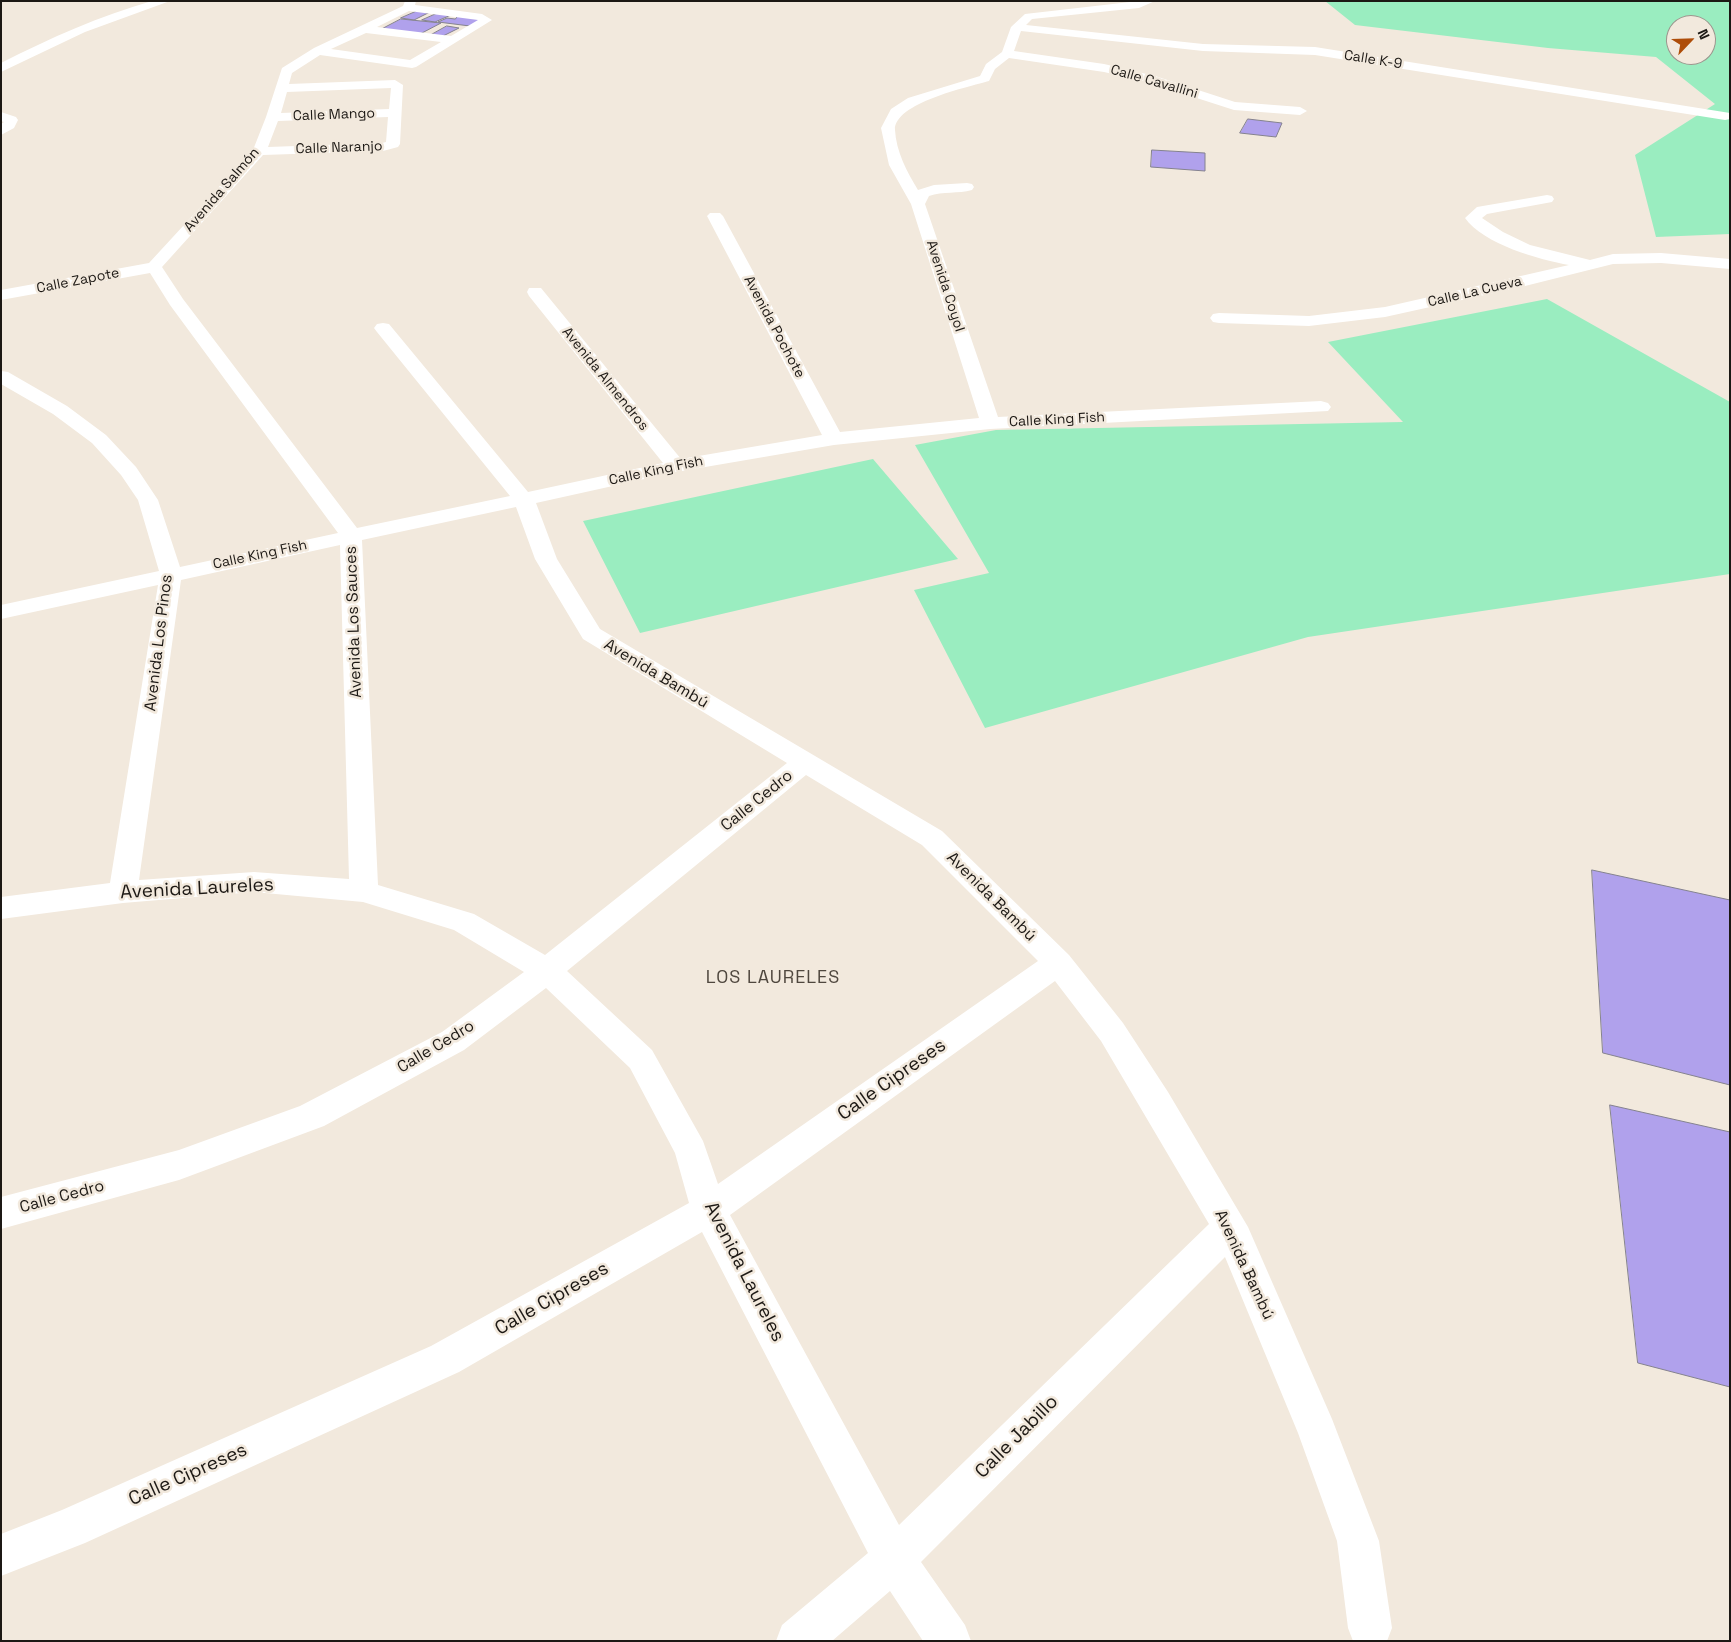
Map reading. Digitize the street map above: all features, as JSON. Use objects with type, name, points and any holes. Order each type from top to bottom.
[{"type":"street","points":[[1,68],[34,51],[105,20],[165,1]]},
{"type":"street","points":[[1064,1],[1080,12]]},
{"type":"street","points":[[1007,54],[1017,27],[1027,13],[1080,12],[1139,5],[1150,1]]},
{"type":"street","points":[[318,51],[412,64],[486,20],[486,18],[410,4]]},
{"type":"street","name":"Avenida Salmón","points":[[154,266],[259,151],[273,117],[286,72],[318,51],[410,4]]},
{"type":"street","name":"Calle K-9","points":[[1017,27],[1202,48],[1269,52],[1315,51],[1725,116]]},
{"type":"street","points":[[364,29],[453,40]]},
{"type":"street","name":"Calle Cavallini","points":[[1007,54],[1104,68],[1152,79],[1234,106],[1300,111]]},
{"type":"street","name":"Avenida Coyol","points":[[990,423],[918,204],[896,164],[888,128],[896,112],[912,102],[985,78],[990,67],[1007,54]]},
{"type":"street","name":"Calle Naranjo","points":[[259,151],[389,146],[393,144],[397,85],[282,88]]},
{"type":"street","name":"Calle Mango","points":[[273,117],[395,113]]},
{"type":"street","points":[[1,116],[11,120],[9,125],[1,131]]},
{"type":"street","points":[[918,204],[923,193],[934,189],[967,187]]},
{"type":"street","points":[[1547,199],[1482,210],[1472,218],[1485,228],[1518,246],[1557,259],[1594,264]]},
{"type":"street","name":"Avenida Pochote","points":[[715,216],[834,439]]},
{"type":"street","name":"Calle La Cueva","points":[[1220,318],[1309,321],[1385,312],[1613,259],[1660,258],[1730,264]]},
{"type":"street","name":"Calle Zapote","points":[[1,295],[154,266]]},
{"type":"street","name":"Avenida Los Sauces","points":[[154,266],[176,301],[351,535],[364,892]]},
{"type":"street","name":"Avenida Almendros","points":[[535,292],[676,466]]},
{"type":"street","name":"Avenida Bambú","points":[[383,328],[524,500],[546,559],[590,634],[680,689],[806,761],[932,838],[1058,963],[1112,1032],[1230,1227],[1318,1433],[1358,1541],[1370,1636]]},
{"type":"street","name":"Avenida Los Pinos","points":[[1,376],[60,410],[99,440],[129,471],[148,500],[172,574],[123,892]]},
{"type":"street","name":"Calle King Fish","points":[[1,612],[676,466],[834,439],[990,423],[1321,407]]},
{"type":"street","name":"Calle Cedro","points":[[1,1213],[179,1165],[312,1116],[453,1041],[547,971],[806,761]]},
{"type":"street","name":"Avenida Laureles","points":[[1,908],[123,892],[254,882],[364,892],[464,922],[547,971],[641,1059],[691,1151],[709,1210],[894,1559],[949,1641]]},
{"type":"street","name":"Calle Cipreses","points":[[1,1555],[70,1528],[445,1359],[709,1210],[1058,963]]},
{"type":"street","name":"Calle Jabillo","points":[[798,1641],[894,1559],[1230,1227]]},
{"type":"green space","points":[[1325,1],[1730,1],[1730,234],[1656,237],[1635,155],[1715,104],[1666,65],[1716,65],[1716,15],[1666,15],[1666,65],[1656,57],[1548,48],[1355,25]]},
{"type":"green space","points":[[1547,299],[1730,402],[1730,574],[1308,637],[985,728],[914,590],[989,573],[915,445],[996,430],[1403,422],[1328,342]]},
{"type":"green space","points":[[873,459],[958,559],[640,633],[583,521]]},
{"type":"building","points":[[417,11],[430,12],[414,20],[401,18]]},
{"type":"building","points":[[438,13],[451,15],[435,22],[422,20]]},
{"type":"building","points":[[458,16],[485,19],[470,26],[438,22],[447,18],[455,19]]},
{"type":"building","points":[[401,19],[441,23],[420,34],[380,30]]},
{"type":"building","points":[[447,26],[459,28],[441,37],[429,36]]},
{"type":"building","points":[[1248,119],[1282,123],[1276,137],[1240,133]]},
{"type":"building","points":[[1152,150],[1205,153],[1205,171],[1151,167]]},
{"type":"building","points":[[1592,870],[1730,900],[1730,1085],[1603,1053]]},
{"type":"building","points":[[1610,1105],[1730,1132],[1730,1387],[1638,1363]]},
{"type":"district","name":"LOS LAURELES","points":[[773,978]]}]
